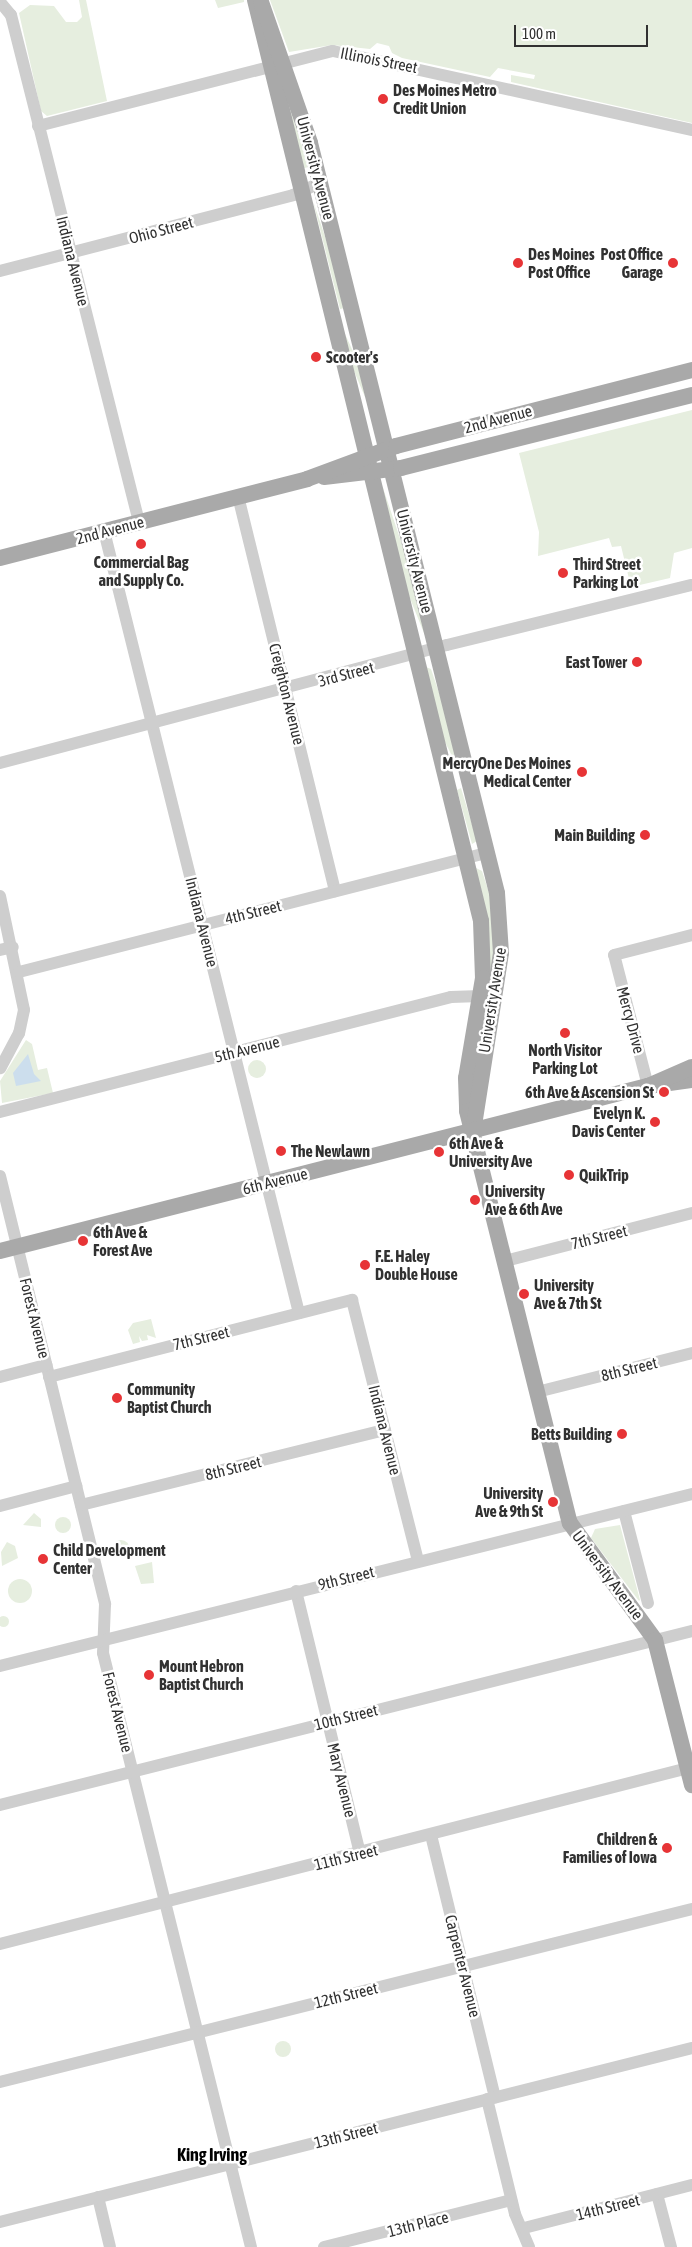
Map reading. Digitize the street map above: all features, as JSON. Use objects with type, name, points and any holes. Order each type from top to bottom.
[{"type":"main road","name":"University Avenue","points":[[255,0],[268,66],[466,858],[483,941],[487,996]]},
{"type":"main road","name":"University Avenue","points":[[260,0],[284,61],[320,183],[487,853],[502,925],[487,996],[473,1131],[570,1523],[655,1640],[691,1773]]},
{"type":"main road","name":"2nd Avenue","points":[[0,558],[307,479],[387,449],[553,404],[692,370]]},
{"type":"main road","points":[[688,396],[692,370]]},
{"type":"main road","name":"2nd Avenue","points":[[307,479],[392,469],[688,396]]},
{"type":"main road","points":[[553,404],[577,423]]},
{"type":"main road","name":"6th Avenue","points":[[0,1251],[648,1086],[692,1067]]},
{"type":"main road","points":[[648,1086],[692,1080]]},
{"type":"street","name":"Indiana Avenue","points":[[1,2],[11,16],[139,522]]},
{"type":"street","name":"Illinois Street","points":[[38,126],[321,52],[356,54],[692,130]]},
{"type":"street","name":"Ohio Street","points":[[0,272],[300,192],[320,183]]},
{"type":"street","name":"Creighton Avenue","points":[[238,496],[335,891]]},
{"type":"street","name":"Indiana Avenue","points":[[104,532],[299,1313]]},
{"type":"street","name":"3rd Street","points":[[0,763],[286,690],[415,655],[436,647],[692,585]]},
{"type":"street","name":"4th Street","points":[[19,972],[487,853]]},
{"type":"street","points":[[0,896],[6,948],[19,972],[22,1023],[0,1068]]},
{"type":"street","name":"Mercy Drive","points":[[648,1086],[614,955],[692,935]]},
{"type":"street","name":"5th Avenue","points":[[0,1112],[451,997],[487,996]]},
{"type":"street","name":"Forest Avenue","points":[[0,1176],[105,1604],[106,1639],[104,1653],[251,2247]]},
{"type":"street","name":"7th Street","points":[[505,1261],[692,1213]]},
{"type":"street","name":"Indiana Avenue","points":[[352,1300],[418,1560]]},
{"type":"street","name":"7th Street","points":[[0,1377],[48,1371],[352,1300]]},
{"type":"street","name":"8th Street","points":[[537,1392],[692,1353]]},
{"type":"street","name":"8th Street","points":[[81,1505],[385,1430]]},
{"type":"street","points":[[0,1506],[76,1486]]},
{"type":"street","name":"9th Street","points":[[0,1666],[418,1560],[692,1494]]},
{"type":"street","points":[[624,1511],[648,1603]]},
{"type":"street","name":"Mary Avenue","points":[[296,1591],[360,1853]]},
{"type":"street","name":"10th Street","points":[[0,1805],[692,1631]]},
{"type":"street","name":"11th Street","points":[[0,1944],[431,1835],[691,1773]]},
{"type":"street","name":"Carpenter Avenue","points":[[431,1835],[463,1966],[512,2200],[524,2228],[529,2247]]},
{"type":"street","name":"12th Street","points":[[0,2082],[692,1909]]},
{"type":"street","name":"13th Street","points":[[0,2222],[692,2048]]},
{"type":"street","name":"14th Street","points":[[524,2228],[692,2186]]},
{"type":"street","points":[[657,2194],[671,2247]]},
{"type":"street","points":[[98,2197],[110,2247]]},
{"type":"street","name":"13th Place","points":[[324,2247],[512,2200]]},
{"type":"green space","points":[[79,0],[86,0],[107,101],[47,116],[41,111],[19,13],[30,5],[54,6],[66,22],[77,22],[82,17]]},
{"type":"green space","points":[[215,0],[244,0],[244,2],[218,8]]},
{"type":"green space","points":[[270,0],[692,0],[692,123],[511,82],[511,75],[534,79],[535,75],[498,68],[490,77],[402,58],[392,53],[389,46],[377,43],[370,49],[332,45],[289,52]]},
{"type":"green space","points":[[278,77],[290,109],[309,167],[304,168]]},
{"type":"green space","points":[[313,201],[331,254],[345,308],[340,309]]},
{"type":"green space","points":[[345,334],[362,371],[365,397],[348,357]]},
{"type":"green space","points":[[692,410],[692,548],[674,553],[670,578],[631,587],[621,546],[612,547],[609,538],[538,556],[539,532],[519,453]]},
{"type":"green space","points":[[382,485],[414,580],[426,638],[403,581]]},
{"type":"green space","points":[[426,667],[431,669],[450,725],[456,764],[441,734]]},
{"type":"green space","points":[[461,788],[477,841],[472,844],[457,790]]},
{"type":"green space","points":[[476,868],[482,871],[492,902],[496,956],[488,973]]},
{"type":"green space","points":[[26,1040],[32,1044],[38,1070],[47,1068],[53,1093],[2,1103],[0,1081]]},
{"type":"green space","points":[[253,1060],[261,1060],[266,1065],[264,1076],[253,1078],[248,1073],[248,1065]]},
{"type":"green space","points":[[151,1319],[156,1338],[147,1335],[148,1340],[142,1341],[139,1336],[140,1342],[133,1344],[128,1330],[133,1323]]},
{"type":"green space","points":[[34,1513],[41,1519],[41,1527],[23,1525]]},
{"type":"green space","points":[[60,1517],[66,1517],[71,1522],[69,1531],[60,1533],[55,1528],[55,1522]]},
{"type":"green space","points":[[620,1525],[639,1601],[591,1538],[595,1529]]},
{"type":"green space","points":[[121,1540],[127,1543],[130,1549],[127,1555],[121,1558],[115,1555],[112,1549],[115,1543]]},
{"type":"green space","points":[[7,1542],[15,1546],[18,1558],[2,1566],[1,1552]]},
{"type":"green space","points":[[152,1562],[154,1583],[141,1584],[135,1566]]},
{"type":"green space","points":[[20,1579],[29,1582],[32,1591],[29,1600],[20,1603],[11,1600],[8,1591],[11,1582]]},
{"type":"green space","points":[[3,1615],[9,1621],[3,1627],[-3,1621]]},
{"type":"green space","points":[[283,2041],[289,2043],[291,2049],[289,2055],[283,2057],[277,2055],[275,2049],[277,2043]]},
{"type":"water","points":[[28,1054],[34,1074],[41,1081],[16,1086],[13,1073]]},
{"type":"place","name":"Des Moines Metro Credit Union","points":[[383,99]]},
{"type":"place","name":"Des Moines Post Office","points":[[518,263]]},
{"type":"place","name":"Post Office Garage","points":[[673,263]]},
{"type":"place","name":"Scooter's","points":[[316,357]]},
{"type":"place","name":"Commercial Bag and Supply Co.","points":[[141,544]]},
{"type":"place","name":"Third Street Parking Lot","points":[[563,573]]},
{"type":"place","name":"East Tower","points":[[637,662]]},
{"type":"place","name":"MercyOne Des Moines Medical Center","points":[[582,772]]},
{"type":"place","name":"Main Building","points":[[645,835]]},
{"type":"place","name":"North Visitor Parking Lot","points":[[565,1033]]},
{"type":"place","name":"6th Ave & Ascension St","points":[[664,1092]]},
{"type":"place","name":"Evelyn K. Davis Center","points":[[655,1122]]},
{"type":"place","name":"The Newlawn","points":[[281,1151]]},
{"type":"place","name":"6th Ave & University Ave","points":[[439,1152]]},
{"type":"place","name":"QuikTrip","points":[[569,1175]]},
{"type":"place","name":"University Ave & 6th Ave","points":[[475,1200]]},
{"type":"place","name":"6th Ave & Forest Ave","points":[[83,1241]]},
{"type":"place","name":"F.E. Haley Double House","points":[[365,1265]]},
{"type":"place","name":"University Ave & 7th St","points":[[524,1294]]},
{"type":"place","name":"Community Baptist Church","points":[[117,1398]]},
{"type":"place","name":"Betts Building","points":[[622,1434]]},
{"type":"place","name":"University Ave & 9th St","points":[[553,1502]]},
{"type":"place","name":"Child Development Center","points":[[43,1559]]},
{"type":"place","name":"Mount Hebron Baptist Church","points":[[149,1675]]},
{"type":"place","name":"Children & Families of Iowa","points":[[667,1848]]},
{"type":"district","name":"King Irving","points":[[212,2155]]}]
